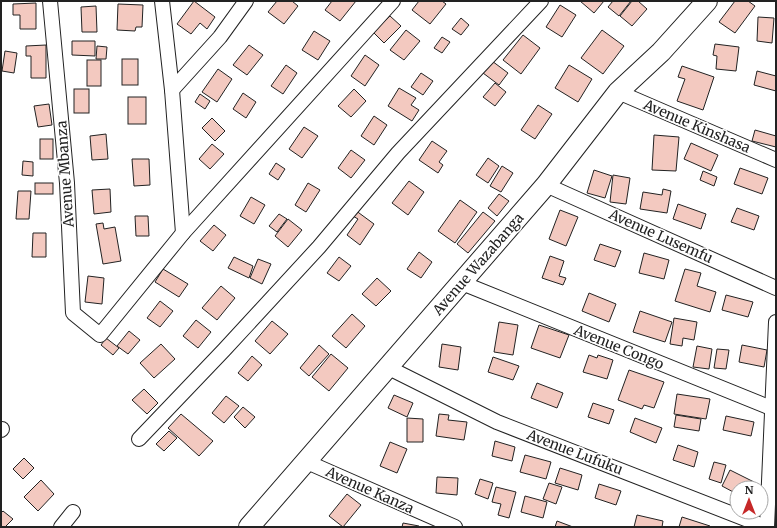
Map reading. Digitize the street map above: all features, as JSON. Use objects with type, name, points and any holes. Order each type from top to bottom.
[{"type":"main road","name":"Avenue Wazabanga","points":[[249,527],[546,185],[618,92],[661,52],[707,1]]},
{"type":"street","name":"Avenue Mbanza","points":[[50,1],[67,183],[73,313],[100,335],[184,233]]},
{"type":"street","points":[[162,1],[172,90],[184,233]]},
{"type":"street","points":[[172,90],[220,37],[246,1]]},
{"type":"street","points":[[184,233],[394,1]]},
{"type":"street","points":[[139,439],[319,247],[398,153],[541,1]]},
{"type":"street","name":"Avenue Kinshasa","points":[[618,92],[776,160]]},
{"type":"street","name":"Avenue Lusemfu","points":[[546,185],[776,288]]},
{"type":"street","name":"Avenue Congo","points":[[462,283],[774,409]]},
{"type":"street","points":[[766,527],[774,409],[776,322]]},
{"type":"street","name":"Avenue Lufuku","points":[[388,368],[497,422],[766,527]]},
{"type":"street","name":"Avenue Kanza","points":[[307,462],[455,527]]},
{"type":"street","points":[[60,527],[73,512]]},
{"type":"building","points":[[194,1],[215,17],[207,29],[200,23],[191,34],[177,24]]},
{"type":"building","points":[[277,1],[292,1],[298,6],[284,24],[268,12]]},
{"type":"building","points":[[332,1],[356,1],[340,21],[325,10]]},
{"type":"building","points":[[419,1],[442,1],[446,4],[430,24],[412,10]]},
{"type":"building","points":[[580,1],[604,1],[594,13]]},
{"type":"building","points":[[613,1],[631,1],[619,16],[608,7]]},
{"type":"building","points":[[632,1],[638,1],[647,9],[632,26],[620,16]]},
{"type":"building","points":[[735,1],[748,1],[755,6],[735,33],[719,22]]},
{"type":"building","points":[[36,3],[36,29],[20,29],[20,15],[13,15],[13,4]]},
{"type":"building","points":[[118,4],[143,5],[142,27],[136,27],[135,31],[117,30]]},
{"type":"building","points":[[560,5],[576,15],[562,37],[546,27]]},
{"type":"building","points":[[96,6],[97,32],[82,32],[81,7]]},
{"type":"building","points":[[390,16],[401,26],[384,43],[373,32]]},
{"type":"building","points":[[758,17],[774,18],[772,43],[757,41]]},
{"type":"building","points":[[461,18],[469,25],[461,35],[452,29]]},
{"type":"building","points":[[406,30],[420,41],[404,60],[390,50]]},
{"type":"building","points":[[602,30],[624,46],[603,74],[581,58]]},
{"type":"building","points":[[314,31],[330,41],[318,60],[302,50]]},
{"type":"building","points":[[523,35],[540,48],[521,74],[503,60]]},
{"type":"building","points":[[442,37],[450,42],[442,53],[434,48]]},
{"type":"building","points":[[72,41],[95,41],[95,56],[72,55]]},
{"type":"building","points":[[715,44],[739,47],[736,71],[716,69],[717,56],[713,55]]},
{"type":"building","points":[[46,45],[46,78],[31,78],[31,56],[26,56],[26,46]]},
{"type":"building","points":[[249,45],[263,55],[247,75],[233,65]]},
{"type":"building","points":[[97,46],[107,47],[106,59],[96,59]]},
{"type":"building","points":[[5,51],[17,53],[14,73],[2,71]]},
{"type":"building","points":[[365,55],[379,65],[365,86],[351,76]]},
{"type":"building","points":[[122,59],[138,59],[138,85],[122,85]]},
{"type":"building","points":[[87,60],[101,60],[101,86],[87,86]]},
{"type":"building","points":[[492,61],[508,73],[499,85],[483,73]]},
{"type":"building","points":[[286,65],[297,73],[283,94],[271,86]]},
{"type":"building","points":[[569,65],[592,79],[578,102],[555,88]]},
{"type":"building","points":[[682,66],[714,77],[703,110],[677,101],[685,79],[678,77]]},
{"type":"building","points":[[218,69],[232,79],[217,102],[202,92]]},
{"type":"building","points":[[757,71],[776,76],[776,91],[754,85]]},
{"type":"building","points":[[421,73],[433,81],[423,95],[411,87]]},
{"type":"building","points":[[495,83],[506,92],[495,106],[483,97]]},
{"type":"building","points":[[399,88],[416,98],[411,105],[419,110],[412,121],[388,106]]},
{"type":"building","points":[[74,89],[89,89],[89,113],[74,113]]},
{"type":"building","points":[[354,89],[366,101],[351,117],[338,106]]},
{"type":"building","points":[[243,93],[256,102],[246,118],[233,109]]},
{"type":"building","points":[[200,94],[210,101],[205,109],[195,102]]},
{"type":"building","points":[[128,97],[146,97],[146,124],[128,124]]},
{"type":"building","points":[[49,104],[52,125],[38,127],[34,106]]},
{"type":"building","points":[[538,105],[552,114],[535,139],[521,130]]},
{"type":"building","points":[[374,116],[387,125],[374,145],[361,136]]},
{"type":"building","points":[[212,118],[225,131],[215,141],[202,128]]},
{"type":"building","points":[[304,127],[318,136],[302,158],[289,149]]},
{"type":"building","points":[[755,130],[776,136],[776,147],[752,141]]},
{"type":"building","points":[[106,134],[108,159],[92,160],[90,136]]},
{"type":"building","points":[[654,135],[679,137],[676,171],[652,170]]},
{"type":"building","points":[[40,139],[53,139],[53,159],[40,159]]},
{"type":"building","points":[[432,141],[447,151],[439,162],[443,165],[438,173],[419,160]]},
{"type":"building","points":[[691,143],[718,155],[711,171],[684,159]]},
{"type":"building","points":[[212,144],[224,154],[210,169],[199,159]]},
{"type":"building","points":[[351,150],[365,160],[351,178],[338,168]]},
{"type":"building","points":[[488,158],[499,166],[488,183],[476,175]]},
{"type":"building","points":[[132,159],[149,159],[150,185],[134,186]]},
{"type":"building","points":[[23,161],[33,162],[33,176],[22,175]]},
{"type":"building","points":[[276,163],[285,169],[278,180],[269,174]]},
{"type":"building","points":[[502,166],[513,173],[501,192],[490,186]]},
{"type":"building","points":[[740,168],[768,178],[762,194],[734,184]]},
{"type":"building","points":[[594,170],[612,176],[605,198],[587,193]]},
{"type":"building","points":[[703,171],[717,177],[714,186],[700,180]]},
{"type":"building","points":[[613,175],[630,178],[626,204],[610,202]]},
{"type":"building","points":[[409,181],[424,192],[408,215],[392,203]]},
{"type":"building","points":[[35,183],[53,183],[53,194],[35,194]]},
{"type":"building","points":[[308,183],[320,190],[306,212],[295,205]]},
{"type":"building","points":[[110,189],[111,212],[94,214],[92,190]]},
{"type":"building","points":[[663,189],[671,191],[667,213],[640,209],[643,192],[662,195]]},
{"type":"building","points":[[18,191],[31,191],[29,219],[16,219]]},
{"type":"building","points":[[499,194],[509,201],[497,216],[488,208]]},
{"type":"building","points":[[251,197],[265,205],[254,224],[240,216]]},
{"type":"building","points":[[460,200],[477,212],[455,243],[438,231]]},
{"type":"building","points":[[678,204],[706,214],[701,229],[673,219]]},
{"type":"building","points":[[737,208],[759,216],[754,230],[731,222]]},
{"type":"building","points":[[355,210],[374,224],[360,245],[347,235],[358,219],[351,215]]},
{"type":"building","points":[[560,210],[578,217],[566,246],[549,239]]},
{"type":"building","points":[[483,212],[495,221],[468,253],[457,244]]},
{"type":"building","points":[[279,214],[287,219],[277,232],[269,226]]},
{"type":"building","points":[[135,216],[148,216],[149,236],[136,236]]},
{"type":"building","points":[[288,219],[302,230],[288,247],[275,236]]},
{"type":"building","points":[[103,223],[104,229],[115,227],[121,261],[103,264],[96,224]]},
{"type":"building","points":[[214,225],[226,235],[213,251],[200,241]]},
{"type":"building","points":[[33,233],[46,233],[46,257],[32,257]]},
{"type":"building","points":[[600,244],[621,251],[615,267],[594,260]]},
{"type":"building","points":[[419,252],[432,262],[421,278],[407,269]]},
{"type":"building","points":[[644,253],[669,260],[664,279],[639,273]]},
{"type":"building","points":[[550,256],[564,261],[559,276],[566,278],[563,285],[542,278]]},
{"type":"building","points":[[234,257],[253,266],[249,278],[228,268]]},
{"type":"building","points":[[339,257],[351,266],[339,281],[327,273]]},
{"type":"building","points":[[258,259],[271,264],[262,284],[250,278]]},
{"type":"building","points":[[163,269],[188,284],[179,297],[155,282]]},
{"type":"building","points":[[685,269],[701,273],[697,286],[716,292],[710,312],[675,301]]},
{"type":"building","points":[[88,276],[104,278],[102,304],[85,302]]},
{"type":"building","points":[[377,278],[391,291],[376,306],[362,294]]},
{"type":"building","points":[[221,286],[235,298],[217,320],[202,308]]},
{"type":"building","points":[[589,293],[616,304],[609,322],[582,311]]},
{"type":"building","points":[[726,295],[753,302],[748,317],[722,310]]},
{"type":"building","points":[[160,301],[173,311],[160,327],[147,318]]},
{"type":"building","points":[[640,311],[672,322],[665,342],[633,332]]},
{"type":"building","points":[[352,314],[365,326],[346,348],[332,336]]},
{"type":"building","points":[[674,318],[697,322],[694,340],[683,338],[682,346],[670,344]]},
{"type":"building","points":[[196,320],[211,332],[198,348],[183,336]]},
{"type":"building","points":[[272,321],[288,334],[270,354],[255,341]]},
{"type":"building","points":[[499,322],[518,325],[513,355],[494,352]]},
{"type":"building","points":[[539,325],[569,335],[560,358],[531,348]]},
{"type":"building","points":[[129,331],[140,340],[128,354],[117,346]]},
{"type":"building","points":[[106,338],[119,348],[113,355],[101,345]]},
{"type":"building","points":[[161,344],[175,359],[154,378],[140,363]]},
{"type":"building","points":[[442,344],[461,347],[458,370],[439,367]]},
{"type":"building","points":[[319,345],[329,354],[309,376],[300,368]]},
{"type":"building","points":[[742,345],[767,350],[764,367],[739,362]]},
{"type":"building","points":[[697,346],[712,349],[709,369],[693,367]]},
{"type":"building","points":[[717,349],[729,350],[726,369],[714,368]]},
{"type":"building","points":[[331,354],[348,368],[329,391],[312,377]]},
{"type":"building","points":[[589,355],[597,358],[598,355],[613,360],[607,379],[583,372]]},
{"type":"building","points":[[252,356],[262,365],[248,381],[238,373]]},
{"type":"building","points":[[493,357],[519,366],[513,380],[488,372]]},
{"type":"building","points":[[629,370],[664,382],[654,408],[644,405],[642,409],[618,400]]},
{"type":"building","points":[[537,383],[563,393],[557,408],[531,398]]},
{"type":"building","points":[[144,389],[158,403],[147,414],[132,400]]},
{"type":"building","points":[[677,394],[710,399],[706,419],[674,414]]},
{"type":"building","points":[[394,395],[413,403],[407,417],[388,408]]},
{"type":"building","points":[[226,396],[239,406],[224,423],[212,413]]},
{"type":"building","points":[[593,403],[614,410],[609,424],[588,417]]},
{"type":"building","points":[[243,407],[255,417],[245,428],[234,417]]},
{"type":"building","points":[[181,414],[213,441],[199,456],[168,428]]},
{"type":"building","points":[[439,414],[449,415],[448,420],[467,422],[464,440],[436,436]]},
{"type":"building","points":[[676,415],[701,419],[699,431],[674,427]]},
{"type":"building","points":[[726,416],[754,422],[751,436],[723,430]]},
{"type":"building","points":[[407,418],[423,419],[423,442],[407,442]]},
{"type":"building","points":[[635,418],[662,428],[656,443],[630,432]]},
{"type":"building","points":[[169,431],[177,438],[164,451],[156,444]]},
{"type":"building","points":[[495,441],[515,447],[512,461],[492,456]]},
{"type":"building","points":[[390,442],[407,449],[397,473],[380,466]]},
{"type":"building","points":[[678,445],[698,452],[694,467],[673,460]]},
{"type":"building","points":[[525,455],[551,462],[546,479],[520,472]]},
{"type":"building","points":[[24,458],[34,468],[23,479],[13,469]]},
{"type":"building","points":[[714,462],[726,465],[721,483],[709,479]]},
{"type":"building","points":[[560,468],[582,475],[578,490],[555,483]]},
{"type":"building","points":[[730,470],[750,480],[729,480],[729,490],[722,486]]},
{"type":"building","points":[[437,477],[458,478],[457,495],[436,493]]},
{"type":"building","points":[[480,479],[493,483],[488,499],[475,494]]},
{"type":"building","points":[[41,480],[54,494],[38,511],[24,497]]},
{"type":"building","points":[[549,483],[562,487],[556,504],[543,499]]},
{"type":"building","points":[[599,484],[621,491],[616,505],[595,498]]},
{"type":"building","points":[[496,487],[516,492],[509,518],[498,515],[501,504],[492,502]]},
{"type":"building","points":[[347,494],[361,505],[343,527],[329,516]]},
{"type":"building","points":[[525,496],[547,502],[543,518],[521,512]]},
{"type":"building","points":[[3,511],[13,519],[5,527],[1,527],[1,513]]},
{"type":"building","points":[[637,515],[663,521],[662,527],[634,527]]},
{"type":"building","points":[[682,517],[710,526],[710,527],[679,527]]},
{"type":"building","points":[[557,521],[573,527],[555,527]]},
{"type":"building","points":[[403,523],[419,526],[419,527],[402,527]]}]
